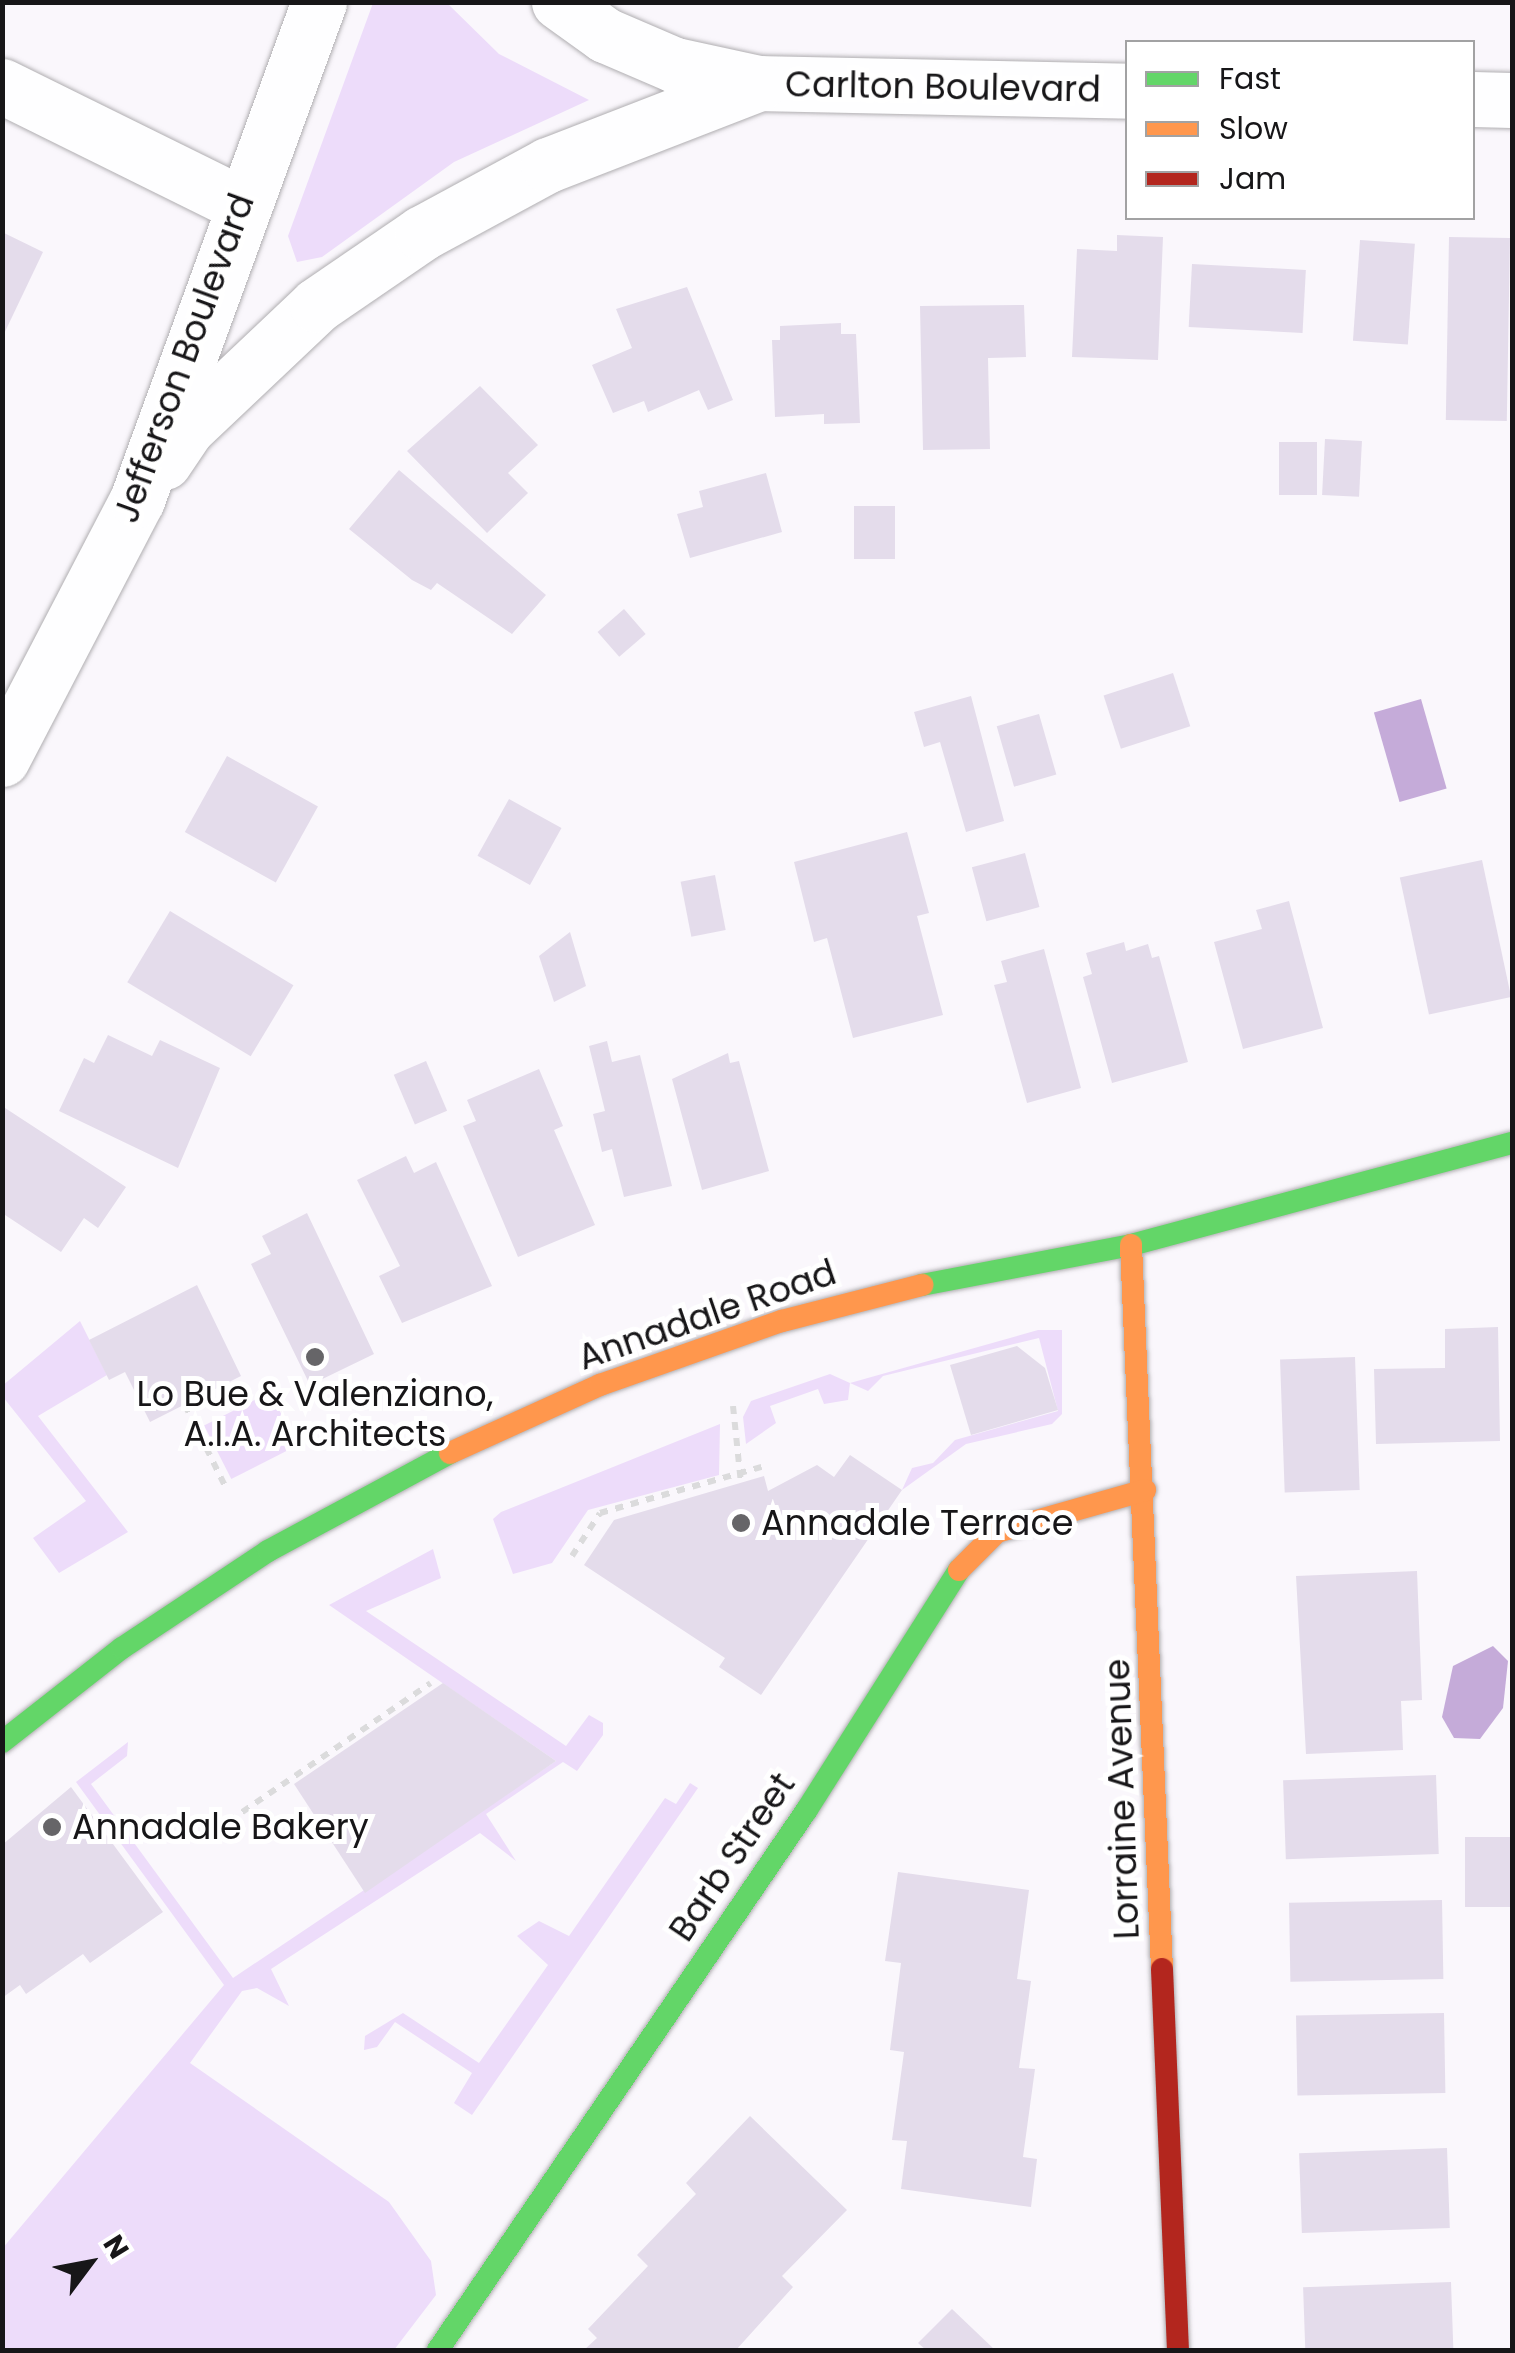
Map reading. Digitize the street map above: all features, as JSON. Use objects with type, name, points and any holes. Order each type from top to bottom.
[{"type":"street","name":"Jefferson Boulevard","points":[[2,760],[137,500],[241,204],[319,2]]},
{"type":"street","name":"Carlton Boulevard","points":[[559,2],[606,35],[675,66],[759,83],[1125,91]]},
{"type":"street","name":"Carlton Boulevard","points":[[137,500],[186,429],[317,306],[422,232],[548,165],[759,83]]},
{"type":"street","points":[[2,86],[241,204]]},
{"type":"street","points":[[1475,99],[1512,100]]},
{"type":"street","name":"Annadale Road","points":[[2,1742],[122,1648],[268,1551],[430,1462],[600,1385],[782,1321],[952,1277],[1131,1245],[1512,1144]]},
{"type":"street","name":"Lorraine Avenue","points":[[1131,1245],[1145,1490],[1178,2350]]},
{"type":"street","name":"Barb Street","points":[[438,2350],[806,1812],[966,1559],[997,1532],[1145,1490]]},
{"type":"path","points":[[185,1405],[228,1490]]},
{"type":"path","points":[[733,1406],[740,1479]]},
{"type":"path","points":[[572,1556],[600,1513],[740,1479],[762,1468]]},
{"type":"path","points":[[216,1830],[431,1683]]},
{"type":"shaded area","points":[[373,3],[447,3],[499,54],[589,100],[454,162],[322,257],[297,262],[288,236]]},
{"type":"shaded area","points":[[1421,699],[1447,788],[1400,802],[1374,713]]},
{"type":"shaded area","points":[[80,1321],[107,1375],[38,1416],[128,1532],[59,1573],[33,1538],[86,1501],[3,1397],[2,1386]]},
{"type":"shaded area","points":[[1038,1330],[1062,1330],[1062,1414],[1052,1424],[966,1444],[902,1490],[912,1468],[933,1463],[955,1440],[1058,1411],[1039,1338],[883,1376],[868,1391],[850,1383]]},
{"type":"shaded area","points":[[830,1374],[850,1383],[848,1400],[824,1404],[818,1389],[770,1406],[776,1423],[746,1444],[743,1417],[751,1401]]},
{"type":"shaded area","points":[[270,1392],[297,1445],[231,1479],[204,1426]]},
{"type":"shaded area","points":[[720,1424],[719,1475],[588,1510],[552,1563],[513,1574],[493,1519],[501,1512]]},
{"type":"shaded area","points":[[433,1549],[441,1578],[366,1611],[566,1746],[589,1715],[603,1723],[603,1735],[577,1771],[563,1762],[486,1814],[516,1861],[480,1833],[271,1969],[289,2006],[257,1988],[242,1991],[190,2063],[389,2202],[431,2261],[436,2295],[394,2350],[3,2350],[2,2249],[224,1985],[76,1782],[128,1742],[127,1756],[91,1784],[233,1978],[556,1761],[329,1605]]},
{"type":"shaded area","points":[[1493,1646],[1508,1661],[1503,1708],[1480,1739],[1454,1738],[1442,1717],[1453,1666]]},
{"type":"shaded area","points":[[690,1783],[698,1788],[472,2115],[454,2103],[472,2073],[395,2022],[377,2047],[364,2050],[365,2036],[403,2013],[479,2063],[548,1965],[517,1936],[539,1921],[569,1936],[665,1798],[676,1804]]},
{"type":"building","points":[[2,232],[43,252],[2,338]]},
{"type":"building","points":[[1117,235],[1163,237],[1158,360],[1072,357],[1077,249],[1117,251]]},
{"type":"building","points":[[1449,237],[1510,238],[1507,421],[1446,420]]},
{"type":"building","points":[[1360,240],[1415,244],[1408,345],[1353,341]]},
{"type":"building","points":[[1192,264],[1306,270],[1303,333],[1189,327]]},
{"type":"building","points":[[687,287],[733,400],[708,410],[699,390],[648,412],[644,401],[613,413],[592,365],[632,348],[616,309]]},
{"type":"building","points":[[1024,305],[1026,357],[988,358],[990,449],[923,450],[920,306]]},
{"type":"building","points":[[841,323],[841,334],[856,334],[860,423],[824,424],[824,414],[775,417],[772,340],[780,340],[780,326]]},
{"type":"building","points":[[480,386],[538,445],[508,473],[528,493],[487,533],[407,451]]},
{"type":"building","points":[[1325,439],[1362,441],[1359,497],[1322,495]]},
{"type":"building","points":[[1279,442],[1317,442],[1317,495],[1279,495]]},
{"type":"building","points":[[399,470],[546,595],[512,634],[437,583],[431,590],[412,580],[349,529]]},
{"type":"building","points":[[766,473],[782,532],[690,558],[677,514],[703,507],[699,491]]},
{"type":"building","points":[[854,506],[895,506],[895,559],[854,559]]},
{"type":"building","points":[[624,609],[646,634],[619,657],[598,632]]},
{"type":"building","points":[[1173,673],[1190,726],[1121,749],[1104,696]]},
{"type":"building","points":[[971,696],[1004,821],[966,832],[940,742],[924,747],[914,712]]},
{"type":"building","points":[[1039,714],[1056,775],[1014,787],[997,726]]},
{"type":"building","points":[[227,756],[318,806],[276,883],[185,832]]},
{"type":"building","points":[[509,799],[561,828],[530,885],[477,856]]},
{"type":"building","points":[[907,832],[929,913],[917,916],[943,1015],[853,1038],[827,938],[814,942],[794,862]]},
{"type":"building","points":[[1025,853],[1039,907],[986,921],[972,867]]},
{"type":"building","points":[[1482,860],[1511,997],[1429,1014],[1400,877]]},
{"type":"building","points":[[715,875],[726,930],[691,937],[681,882]]},
{"type":"building","points":[[1289,901],[1323,1028],[1243,1049],[1214,942],[1262,929],[1256,910]]},
{"type":"building","points":[[170,911],[293,985],[251,1056],[127,982]]},
{"type":"building","points":[[570,932],[586,986],[554,1002],[539,956]]},
{"type":"building","points":[[1124,942],[1126,951],[1148,944],[1152,958],[1159,956],[1188,1062],[1112,1083],[1083,977],[1092,974],[1086,953]]},
{"type":"building","points":[[1044,949],[1081,1088],[1027,1103],[994,985],[1007,982],[1001,961]]},
{"type":"building","points":[[108,1035],[152,1056],[160,1040],[220,1068],[178,1168],[59,1111],[84,1058],[94,1063]]},
{"type":"building","points":[[607,1041],[612,1062],[640,1055],[672,1186],[624,1197],[612,1149],[602,1152],[593,1114],[605,1111],[589,1046]]},
{"type":"building","points":[[728,1053],[730,1063],[739,1061],[769,1171],[702,1190],[672,1079]]},
{"type":"building","points":[[426,1061],[447,1111],[415,1124],[394,1075]]},
{"type":"building","points":[[539,1069],[563,1126],[554,1130],[595,1225],[518,1257],[463,1126],[476,1121],[467,1100]]},
{"type":"building","points":[[2,1106],[126,1187],[98,1228],[84,1218],[61,1252],[2,1213]]},
{"type":"building","points":[[406,1156],[414,1173],[436,1162],[492,1286],[402,1323],[379,1276],[400,1266],[357,1180]]},
{"type":"building","points":[[307,1213],[374,1354],[310,1385],[251,1264],[271,1254],[262,1236]]},
{"type":"building","points":[[197,1285],[241,1376],[150,1422],[125,1372],[109,1380],[89,1340]]},
{"type":"building","points":[[1498,1327],[1500,1441],[1376,1444],[1374,1369],[1445,1368],[1445,1329]]},
{"type":"building","points":[[1017,1346],[1045,1368],[1058,1410],[971,1435],[950,1365]]},
{"type":"building","points":[[1355,1357],[1360,1490],[1285,1493],[1280,1360]]},
{"type":"building","points":[[850,1455],[902,1490],[761,1695],[719,1667],[725,1658],[584,1565],[614,1520],[764,1476],[768,1491],[817,1465],[834,1477]]},
{"type":"building","points":[[1417,1571],[1422,1700],[1401,1701],[1403,1750],[1306,1754],[1296,1576]]},
{"type":"building","points":[[443,1683],[556,1761],[365,1893],[294,1784]]},
{"type":"building","points":[[1436,1775],[1439,1854],[1286,1859],[1283,1780]]},
{"type":"building","points":[[71,1787],[163,1912],[90,1963],[83,1954],[26,1994],[20,1985],[2,1998],[2,1845]]},
{"type":"building","points":[[1465,1837],[1512,1837],[1512,1907],[1465,1907]]},
{"type":"building","points":[[898,1872],[1029,1890],[1017,1979],[1031,1981],[1019,2068],[1035,2069],[1023,2157],[1037,2159],[1031,2207],[901,2189],[907,2141],[892,2140],[904,2052],[890,2050],[901,1963],[885,1961]]},
{"type":"building","points":[[1442,1900],[1443,1979],[1290,1982],[1289,1903]]},
{"type":"building","points":[[1444,2013],[1445,2093],[1297,2096],[1296,2016]]},
{"type":"building","points":[[750,2116],[847,2210],[782,2276],[793,2287],[736,2350],[584,2350],[597,2338],[588,2329],[648,2266],[637,2255],[696,2194],[686,2183]]},
{"type":"building","points":[[1447,2148],[1450,2228],[1302,2233],[1299,2153]]},
{"type":"building","points":[[1451,2282],[1453,2350],[1305,2350],[1303,2287]]},
{"type":"building","points":[[952,2309],[995,2350],[926,2350],[918,2343]]},
{"type":"traffic: fast","points":[[922,1285],[1131,1245],[1512,1143]]},
{"type":"traffic: fast","points":[[2,1742],[122,1648],[268,1551],[450,1453]]},
{"type":"traffic: fast","points":[[438,2350],[806,1811],[959,1570]]},
{"type":"traffic: slow","points":[[1131,1245],[1162,1969]]},
{"type":"traffic: slow","points":[[450,1453],[600,1385],[782,1321],[922,1285]]},
{"type":"traffic: slow","points":[[959,1570],[997,1532],[1145,1490]]},
{"type":"traffic: jam","points":[[1162,1969],[1178,2350]]},
{"type":"place","name":"Lo Bue & Valenziano, A.I.A. Architects","points":[[315,1357]]},
{"type":"place","name":"Annadale Terrace","points":[[741,1523]]},
{"type":"place","name":"Annadale Bakery","points":[[52,1827]]}]
